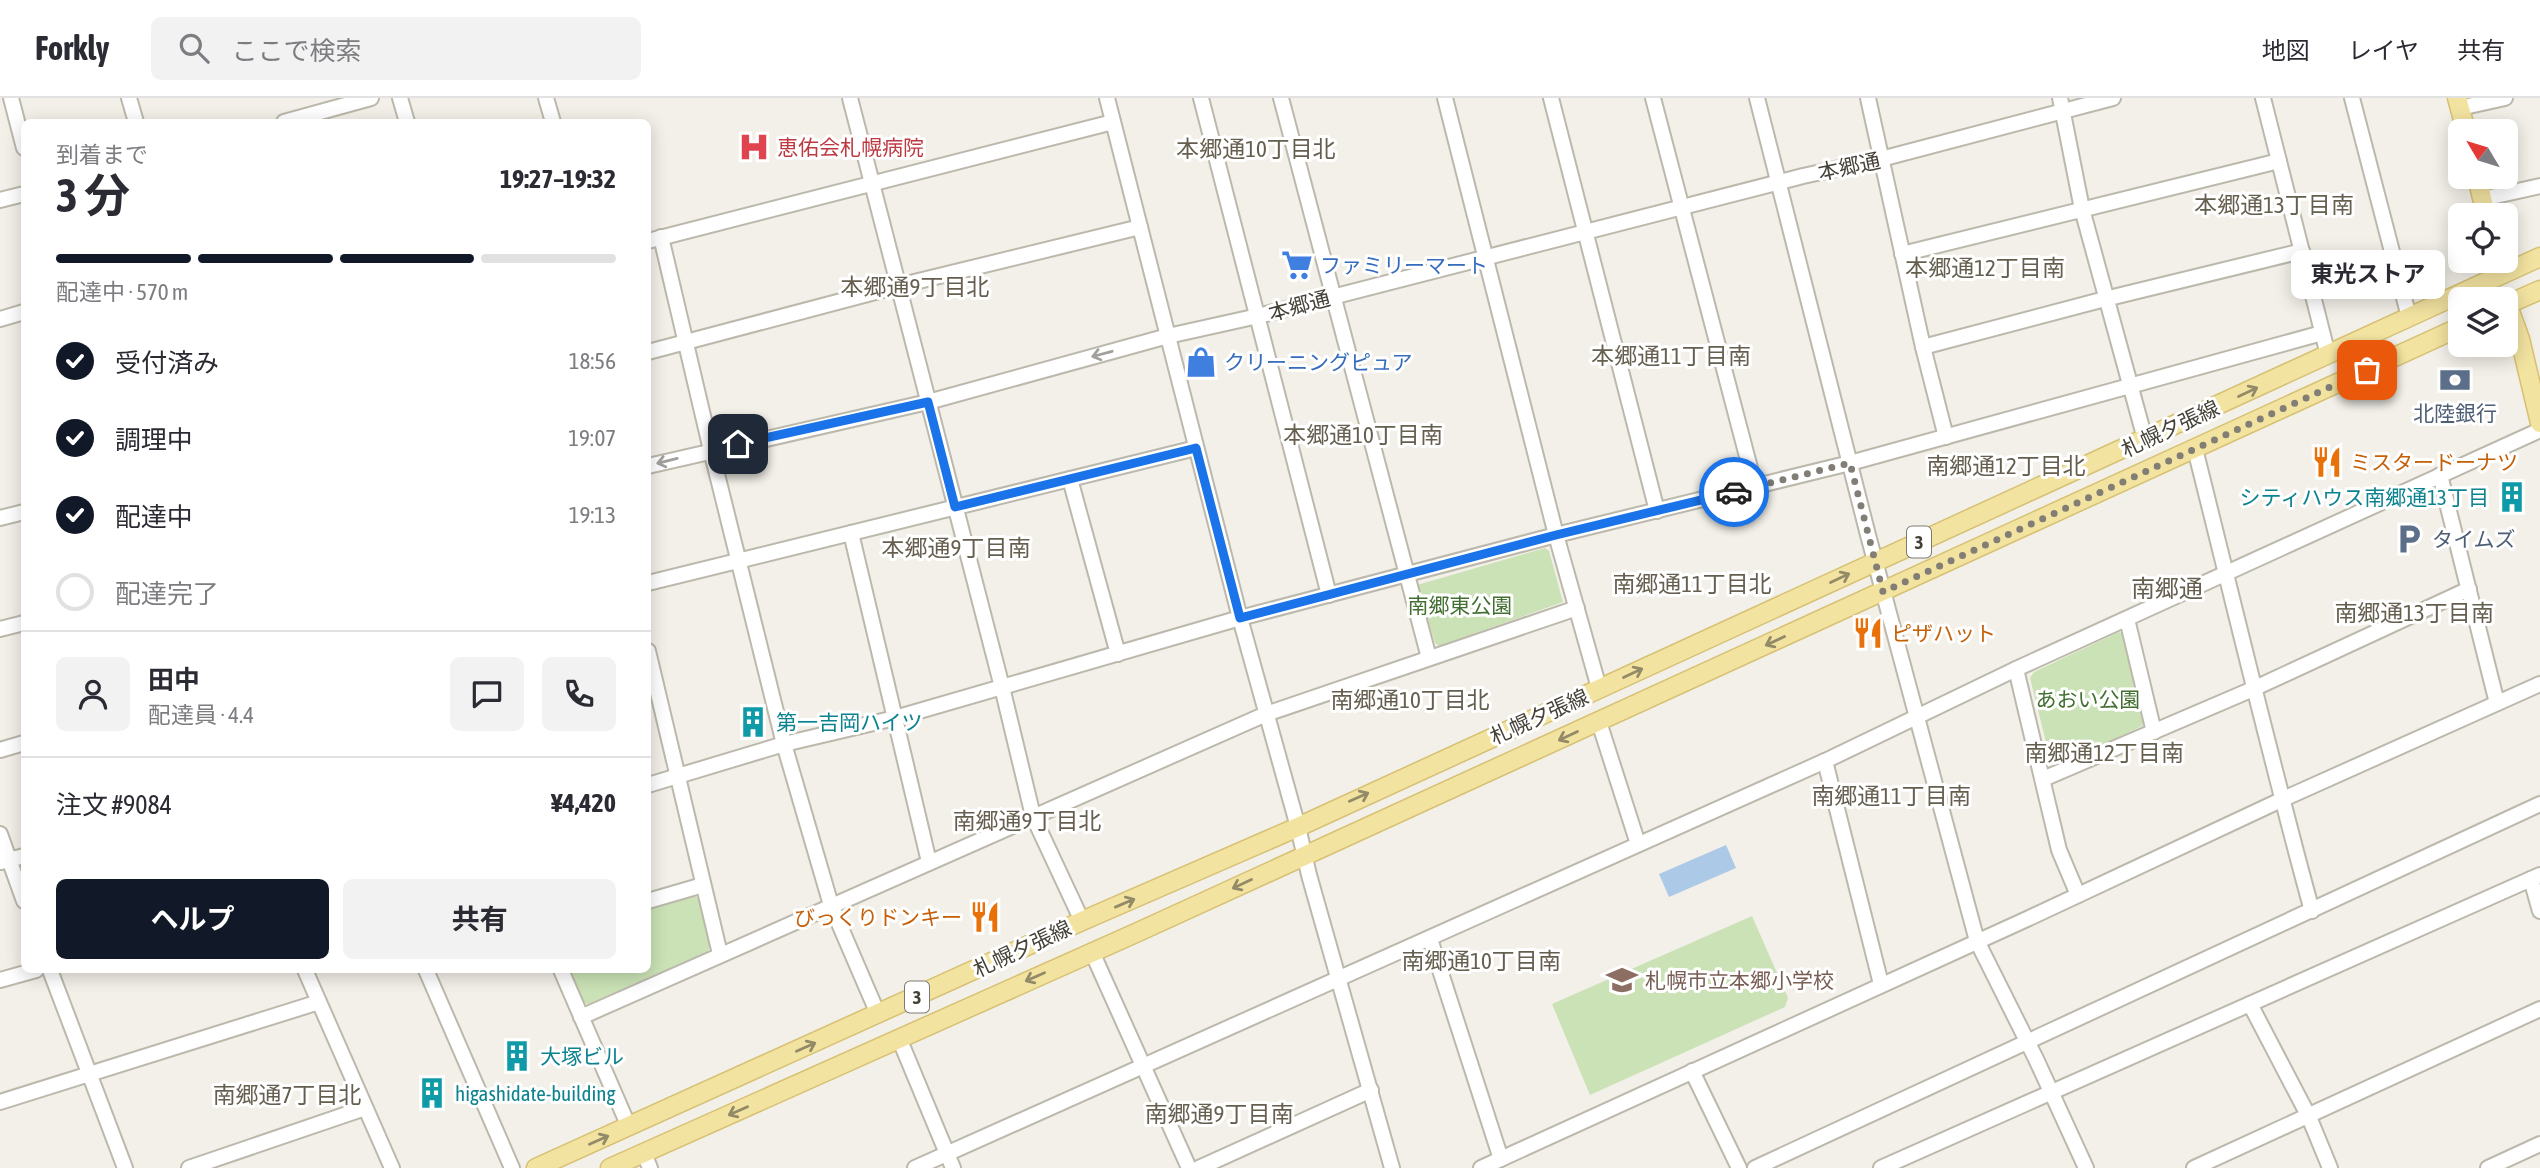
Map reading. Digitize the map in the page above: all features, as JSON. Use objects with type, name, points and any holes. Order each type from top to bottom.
[{"type":"main road","name":"札幌夕張線","points":[[2518,263],[2540,257]]},
{"type":"main road","name":"札幌夕張線","points":[[536,1168],[1082,921],[1298,827],[2329,355],[2409,317],[2489,273]]},
{"type":"main road","points":[[2518,298],[2540,290]]},
{"type":"main road","name":"札幌夕張線","points":[[610,1168],[647,1161],[900,1038],[2196,450],[2448,333]]},
{"type":"main road","points":[[2518,334],[2540,424]]},
{"type":"street","points":[[0,99],[5,98]]},
{"type":"street","points":[[11,98],[21,136]]},
{"type":"street","points":[[129,98],[135,119]]},
{"type":"street","points":[[299,119],[371,98]]},
{"type":"street","points":[[400,98],[406,119]]},
{"type":"street","points":[[546,98],[551,119]]},
{"type":"street","points":[[850,98],[1033,816],[1082,921]]},
{"type":"street","points":[[1107,98],[1240,618],[1392,1168]]},
{"type":"street","points":[[1201,98],[1329,595]]},
{"type":"street","points":[[1281,98],[1429,658]]},
{"type":"street","points":[[1445,98],[1556,535],[1600,688]]},
{"type":"street","points":[[1551,98],[1657,511]]},
{"type":"street","points":[[1653,98],[1755,486]]},
{"type":"street","points":[[1757,98],[1883,592],[1977,941],[2051,1090],[2086,1168]]},
{"type":"street","points":[[1868,98],[1923,347],[1946,436]]},
{"type":"street","name":"本郷通","points":[[651,465],[928,402],[1168,336],[1258,316],[1779,182],[1881,159],[2062,104],[2113,98]]},
{"type":"street","points":[[2263,98],[2329,355]]},
{"type":"street","points":[[2352,98],[2409,317]]},
{"type":"street","points":[[2459,103],[2505,98]]},
{"type":"street","points":[[2062,104],[2082,209],[2145,439]]},
{"type":"street","points":[[878,1014],[831,905],[784,744],[685,342],[654,239],[1113,122]]},
{"type":"street","points":[[1902,254],[2279,161]]},
{"type":"street","points":[[2495,203],[2540,186]]},
{"type":"street","points":[[0,201],[21,195]]},
{"type":"street","points":[[651,351],[898,286],[1140,227]]},
{"type":"street","points":[[1923,347],[2302,251]]},
{"type":"street","points":[[0,319],[21,313]]},
{"type":"street","points":[[651,784],[784,744],[895,718],[1240,618],[1556,535],[1850,463],[2322,333]]},
{"type":"street","points":[[915,1168],[950,1161],[1144,1067],[1825,761],[2016,669],[2540,430]]},
{"type":"street","points":[[651,582],[1196,448]]},
{"type":"street","points":[[2196,450],[2253,689],[2312,911]]},
{"type":"street","points":[[2440,475],[2497,703]]},
{"type":"street","points":[[1070,479],[1118,654]]},
{"type":"street","points":[[0,518],[21,513]]},
{"type":"street","points":[[850,533],[929,862]]},
{"type":"street","points":[[2043,779],[2253,689],[2469,589]]},
{"type":"street","points":[[581,1017],[1266,714],[1577,608]]},
{"type":"street","points":[[2127,620],[2154,732]]},
{"type":"street","points":[[0,629],[21,624]]},
{"type":"street","points":[[651,664],[720,954]]},
{"type":"street","points":[[2016,669],[2059,850],[2078,895]]},
{"type":"street","points":[[1481,1168],[2281,800],[2540,684]]},
{"type":"street","points":[[1599,722],[1638,844]]},
{"type":"street","points":[[0,750],[21,745]]},
{"type":"street","points":[[1825,761],[1881,985]]},
{"type":"street","points":[[1755,1168],[2540,804]]},
{"type":"street","points":[[0,834],[5,861],[21,895]]},
{"type":"street","points":[[1881,1168],[2536,876],[2540,911]]},
{"type":"street","points":[[651,900],[704,885]]},
{"type":"street","points":[[1430,939],[1501,1159]]},
{"type":"street","points":[[1092,952],[1189,1168]]},
{"type":"street","points":[[0,980],[25,973]]},
{"type":"street","points":[[51,973],[125,1168]]},
{"type":"street","points":[[305,973],[392,1168]]},
{"type":"street","points":[[427,973],[512,1168]]},
{"type":"street","points":[[562,973],[629,1127]]},
{"type":"street","points":[[0,1102],[319,1002]]},
{"type":"street","points":[[2250,1004],[2308,1117],[2330,1168]]},
{"type":"street","points":[[2194,1168],[2540,1009]]},
{"type":"street","points":[[900,1038],[950,1161]]},
{"type":"street","points":[[1692,1071],[1739,1168]]},
{"type":"street","points":[[1199,1168],[1370,1090]]},
{"type":"street","points":[[188,1168],[365,1108]]},
{"type":"street","points":[[2488,1168],[2540,1144]]},
{"type":"green space","name":"南郷東公園","points":[[1545,548],[1549,551],[1563,602],[1439,646],[1435,643],[1417,585]]},
{"type":"green space","name":"あおい公園","points":[[2119,632],[2123,634],[2146,720],[2142,726],[2057,767],[2051,762],[2030,678],[2034,672]]},
{"type":"green space","points":[[693,895],[698,898],[711,947],[706,953],[588,1004],[578,1001],[565,973],[651,973],[651,907]]},
{"type":"green space","points":[[1752,916],[1788,998],[1785,1007],[1590,1095],[1552,1004]]},
{"type":"water","points":[[1726,845],[1736,868],[1669,897],[1659,874]]},
{"type":"way so far","points":[[1734,492],[1850,463],[1883,592],[2367,370]]},
{"type":"place","name":"恵佑会札幌病院","points":[[754,147]]},
{"type":"place","name":"ファミリーマート","points":[[1297,265]]},
{"type":"place","name":"クリーニングピュア","points":[[1201,362]]},
{"type":"place","name":"東光ストア","points":[[2367,370]]},
{"type":"place","name":"北陸銀行","points":[[2455,380]]},
{"type":"place","name":"ミスタードーナツ","points":[[2327,462]]},
{"type":"place","name":"シティハウス南郷通13丁目","points":[[2512,497]]},
{"type":"place","name":"タイムズ","points":[[2409,539]]},
{"type":"place","name":"ピザハット","points":[[1868,633]]},
{"type":"place","name":"第一吉岡ハイツ","points":[[753,722]]},
{"type":"place","name":"びっくりドンキー","points":[[985,917]]},
{"type":"place","name":"札幌市立本郷小学校","points":[[1622,980]]},
{"type":"place","name":"大塚ビル","points":[[517,1056]]},
{"type":"place","name":"higashidate-building","points":[[432,1093]]},
{"type":"district","name":"本郷通10丁目北","points":[[1256,149]]},
{"type":"district","name":"本郷通13丁目南","points":[[2274,205]]},
{"type":"district","name":"本郷通12丁目南","points":[[1985,268]]},
{"type":"district","name":"本郷通9丁目北","points":[[915,287]]},
{"type":"district","name":"本郷通11丁目南","points":[[1671,356]]},
{"type":"district","name":"本郷通10丁目南","points":[[1363,435]]},
{"type":"district","name":"南郷通12丁目北","points":[[2006,466]]},
{"type":"district","name":"本郷通9丁目南","points":[[956,548]]},
{"type":"district","name":"南郷通11丁目北","points":[[1692,584]]},
{"type":"district","name":"南郷通","points":[[2167,588]]},
{"type":"district","name":"南郷通13丁目南","points":[[2414,613]]},
{"type":"district","name":"南郷通10丁目北","points":[[1410,700]]},
{"type":"district","name":"南郷通12丁目南","points":[[2104,753]]},
{"type":"district","name":"南郷通11丁目南","points":[[1891,796]]},
{"type":"district","name":"南郷通9丁目北","points":[[1027,821]]},
{"type":"district","name":"南郷通10丁目南","points":[[1481,961]]},
{"type":"district","name":"南郷通7丁目北","points":[[287,1095]]},
{"type":"district","name":"南郷通9丁目南","points":[[1219,1114]]},
{"type":"route","points":[[738,444],[928,402],[955,507],[1196,448],[1240,618],[1556,535],[1734,492]]}]
